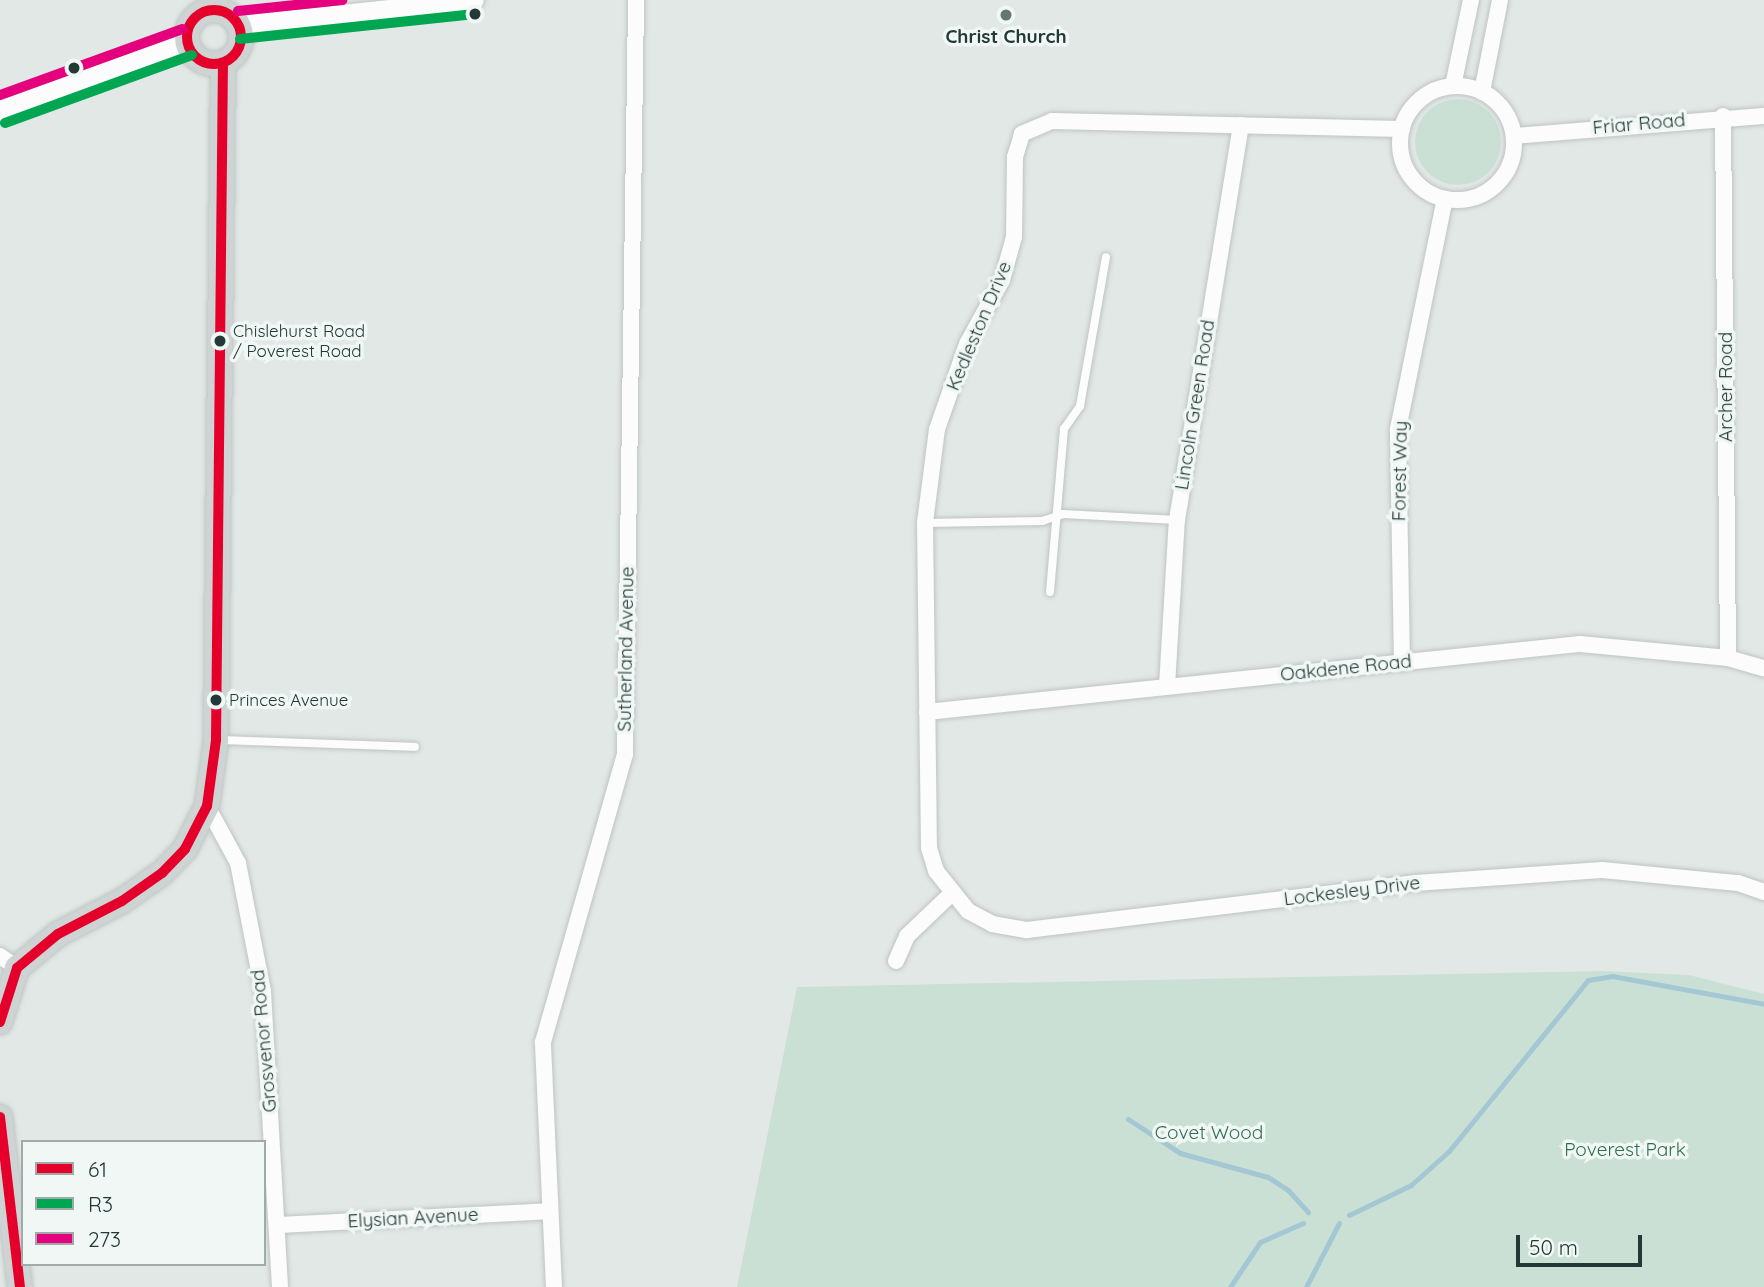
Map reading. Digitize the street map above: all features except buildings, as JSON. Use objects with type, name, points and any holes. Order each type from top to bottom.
[{"type":"main road","points":[[0,1022],[9,962],[122,901],[162,873],[185,849],[207,806],[216,740],[223,63],[241,44],[239,25],[223,12],[201,6],[190,23],[187,42],[204,63],[223,63]]},
{"type":"main road","points":[[0,1117],[3,1176],[20,1287]]},
{"type":"street","points":[[239,25],[474,0]]},
{"type":"street","name":"Sutherland Avenue","points":[[554,1287],[543,1042],[625,754],[636,0]]},
{"type":"street","points":[[1453,86],[1471,0]]},
{"type":"street","points":[[1482,92],[1500,0]]},
{"type":"street","points":[[0,110],[187,42]]},
{"type":"street","points":[[1453,86],[1482,92],[1503,111],[1514,136],[1507,172],[1496,186],[1463,200],[1445,199],[1428,192],[1409,173],[1400,148],[1402,129],[1420,100],[1453,86]]},
{"type":"street","name":"Friar Road","points":[[1514,136],[1724,116],[1764,116]]},
{"type":"street","name":"Archer Road","points":[[1724,116],[1728,658]]},
{"type":"street","name":"Kedleston Drive","points":[[950,895],[936,871],[929,848],[925,523],[937,429],[967,344],[1002,280],[1014,237],[1015,157],[1022,134],[1052,121],[1402,129]]},
{"type":"street","name":"Lincoln Green Road","points":[[1167,686],[1177,520],[1241,125]]},
{"type":"street","name":"Forest Way","points":[[1402,663],[1398,429],[1445,199]]},
{"type":"street","name":"Oakdene Road","points":[[927,712],[1580,644],[1728,658],[1764,668]]},
{"type":"street","name":"Grosvenor Road","points":[[207,806],[238,863],[263,992],[280,1287]]},
{"type":"street","name":"Lockesley Drive","points":[[950,895],[968,911],[992,924],[1027,930],[1416,883],[1602,870],[1738,883],[1764,892]]},
{"type":"street","points":[[896,961],[907,936],[950,895]]},
{"type":"street","name":"Elysian Avenue","points":[[277,1225],[550,1211]]},
{"type":"lane","points":[[1050,592],[1054,518],[1064,429],[1080,406],[1106,257]]},
{"type":"lane","points":[[925,523],[1054,518],[1177,520]]},
{"type":"lane","points":[[216,740],[415,747]]},
{"type":"green space","points":[[1458,99],[1474,103],[1488,112],[1497,126],[1501,142],[1497,158],[1488,172],[1474,181],[1458,185],[1442,181],[1428,172],[1419,158],[1415,142],[1419,126],[1428,112],[1442,103]]},
{"type":"green space","name":"Covet Wood","points":[[1603,971],[1689,975],[1764,994],[1764,1287],[737,1287],[797,987]]},
{"type":"waterway","points":[[1349,1215],[1411,1185],[1449,1151],[1588,980],[1612,976],[1764,1004]]},
{"type":"waterway","points":[[1128,1119],[1180,1153],[1268,1177],[1288,1190],[1308,1212]]},
{"type":"waterway","points":[[1230,1287],[1260,1242],[1303,1223]]},
{"type":"waterway","points":[[1306,1287],[1339,1223]]},
{"type":"transit line","name":"273","points":[[238,11],[342,0]]},
{"type":"transit line","name":"61","points":[[214,10],[233,18],[241,37],[233,56],[214,64],[195,56],[187,37],[195,18],[214,10]]},
{"type":"transit line","name":"R3","points":[[240,39],[475,14]]},
{"type":"transit line","name":"273","points":[[0,95],[182,29]]},
{"type":"transit line","name":"R3","points":[[5,123],[192,55]]},
{"type":"transit line","name":"61","points":[[0,1022],[17,968],[58,934],[122,901],[162,873],[185,849],[207,806],[216,740],[223,63]]},
{"type":"transit line","name":"61","points":[[0,1117],[20,1287]]},
{"type":"place","name":"Christ Church","points":[[1006,15]]},
{"type":"place","name":"Chislehurst Road / Poverest Road","points":[[220,341]]},
{"type":"place","name":"Princes Avenue","points":[[216,700]]},
{"type":"park label","name":"Poverest Park","points":[[1625,1150]]}]
